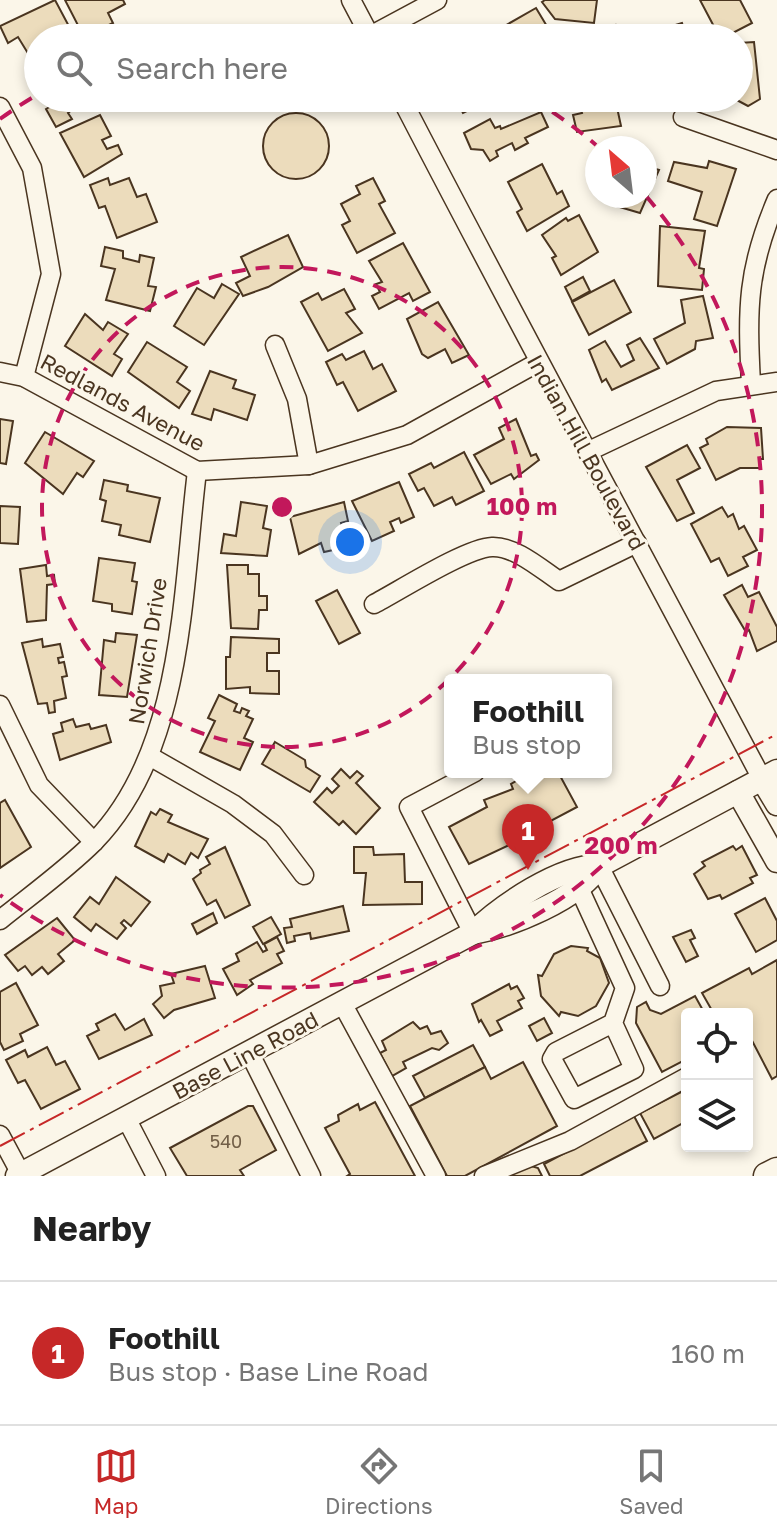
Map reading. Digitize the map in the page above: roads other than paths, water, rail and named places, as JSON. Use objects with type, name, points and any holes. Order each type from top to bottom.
[{"type":"highway","points":[[767,1176],[777,1171]]},
{"type":"main road","name":"Base Line Road","points":[[20,1175],[473,933],[498,910],[581,866],[599,866],[770,775]]},
{"type":"main road","name":"Indian Hill Boulevard","points":[[770,775],[777,804]]},
{"type":"main road","points":[[738,792],[777,861]]},
{"type":"main road","name":"Base Line Road","points":[[473,933],[506,927],[589,882],[599,866]]},
{"type":"street","points":[[351,0],[363,24]]},
{"type":"street","points":[[394,24],[437,0]]},
{"type":"street","points":[[0,107],[32,168],[51,274],[24,377]]},
{"type":"street","name":"Indian Hill Boulevard","points":[[408,112],[537,363],[770,775]]},
{"type":"street","points":[[683,117],[777,150]]},
{"type":"street","points":[[751,384],[747,318],[750,279],[759,240],[777,199]]},
{"type":"street","points":[[275,345],[297,399],[309,465]]},
{"type":"street","name":"Redlands Avenue","points":[[0,372],[24,377],[197,471],[309,465],[407,435],[537,363]]},
{"type":"street","points":[[589,451],[716,391],[777,382]]},
{"type":"street","name":"Norwich Drive","points":[[0,920],[94,842],[124,804],[151,757],[166,709],[197,471]]},
{"type":"street","points":[[374,604],[447,565],[492,547],[520,556],[559,581],[637,543]]},
{"type":"street","points":[[0,705],[39,785],[94,842]]},
{"type":"street","points":[[151,757],[233,804],[273,834],[304,875]]},
{"type":"street","points":[[464,778],[409,807],[473,933]]},
{"type":"street","points":[[599,866],[660,986]]},
{"type":"street","points":[[579,888],[624,980],[622,1000],[613,1023],[556,1052],[553,1065],[570,1096],[579,1099],[632,1073],[633,1063],[613,1023]]},
{"type":"street","points":[[342,1003],[436,1176]]},
{"type":"street","points":[[249,1052],[311,1176]]},
{"type":"street","points":[[484,1176],[570,1141],[682,1080]]},
{"type":"street","points":[[126,1118],[156,1176]]},
{"type":"street","points":[[0,1135],[20,1175]]},
{"type":"place","name":"Foothill","points":[[528,870]]}]
